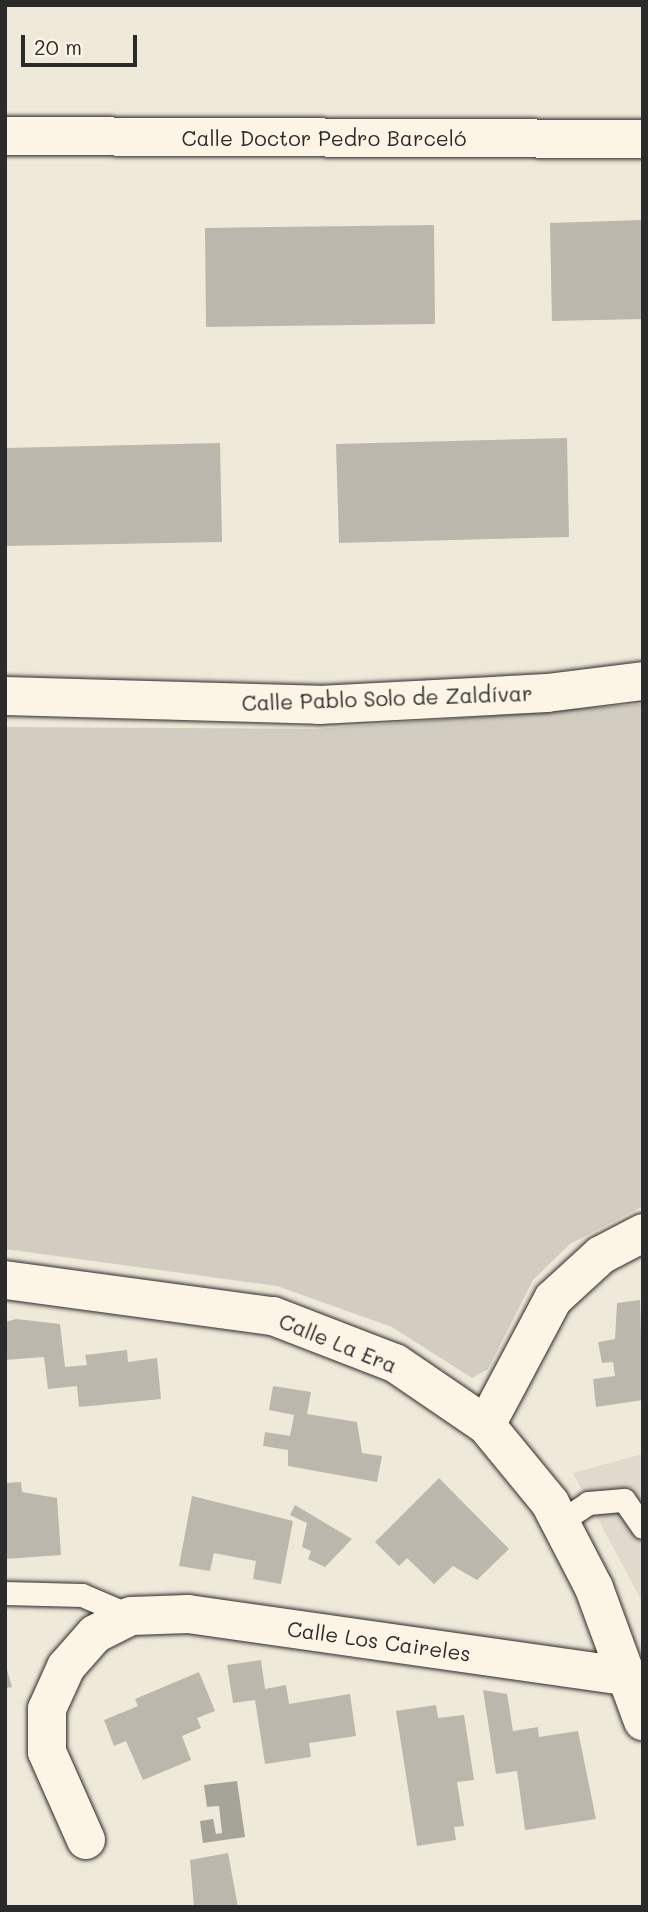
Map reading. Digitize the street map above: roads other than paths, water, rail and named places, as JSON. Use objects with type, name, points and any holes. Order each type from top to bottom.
[{"type":"street","name":"Calle Doctor Pedro Barceló","points":[[5,136],[643,139]]},
{"type":"street","name":"Calle Pablo Solo de Zaldívar","points":[[5,696],[319,705],[547,693],[643,681]]},
{"type":"street","points":[[486,1425],[553,1299],[601,1255],[643,1233]]},
{"type":"street","name":"Calle La Era","points":[[5,1280],[273,1316],[396,1363],[486,1425],[561,1522],[594,1588],[643,1719]]},
{"type":"street","name":"Calle Los Caireles","points":[[86,1840],[47,1752],[47,1709],[66,1667],[95,1634],[131,1616],[188,1614],[626,1676]]},
{"type":"lane","points":[[561,1522],[588,1503],[624,1500],[643,1527]]},
{"type":"lane","name":"Calle Los Caireles","points":[[5,1593],[82,1595],[131,1616]]}]
